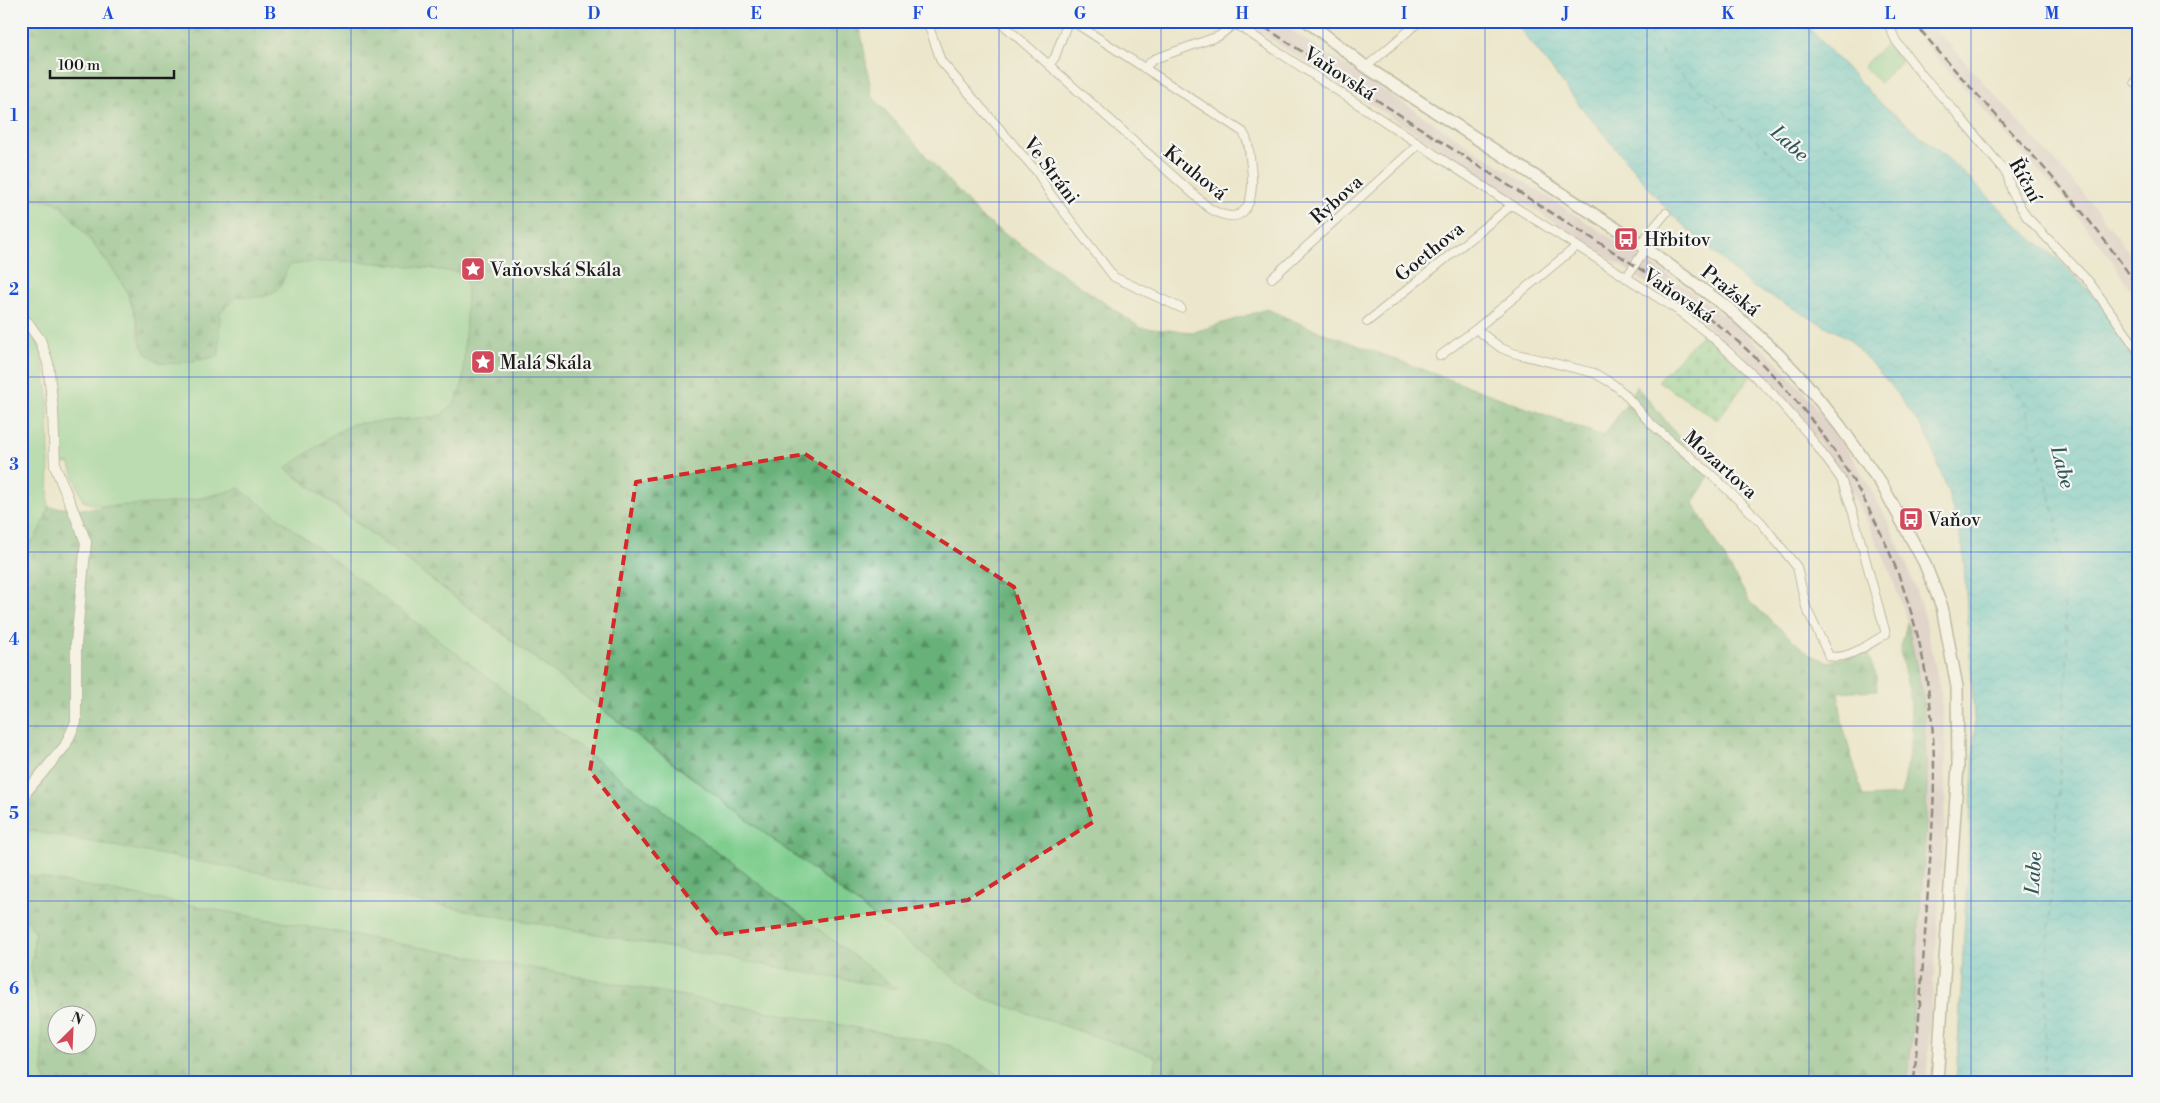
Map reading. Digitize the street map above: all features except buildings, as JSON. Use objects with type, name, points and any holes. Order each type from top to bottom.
[{"type":"main road","name":"Pražská","points":[[1307,21],[1366,67],[1643,246],[1710,293],[1779,355],[1835,418],[1871,466],[1924,562],[1942,607],[1957,687],[1959,746],[1937,1082]]},
{"type":"street","name":"Ve Stráni","points":[[927,21],[941,61],[1037,172],[1051,195],[1114,277],[1181,308]]},
{"type":"street","name":"Kruhová","points":[[999,21],[1209,208],[1228,216],[1241,214],[1248,207],[1252,192],[1252,178],[1246,137],[1235,126],[1070,21],[1056,57],[1049,65]]},
{"type":"street","points":[[1366,67],[1420,21]]},
{"type":"street","name":"Říční","points":[[1887,21],[1896,41],[1922,75],[1961,118],[2007,174],[2012,192],[2026,216],[2090,283],[2139,352]]},
{"type":"street","points":[[2038,21],[2046,21]]},
{"type":"street","points":[[1144,68],[1154,59],[1218,36],[1232,22]]},
{"type":"street","name":"Vaňovská","points":[[1232,22],[1512,205],[1676,309],[1711,336],[1772,393],[1808,434],[1841,479],[1853,513],[1886,634]]},
{"type":"street","name":"Rybova","points":[[1272,278],[1419,144]]},
{"type":"street","name":"Goethova","points":[[1367,322],[1512,205]]},
{"type":"street","points":[[1626,278],[1643,246],[1666,213]]},
{"type":"street","points":[[1440,356],[1577,246]]},
{"type":"street","points":[[21,318],[28,323],[40,340],[48,363],[53,410],[55,466],[86,542],[76,643],[76,722],[65,746],[21,798]]},
{"type":"street","name":"Mozartova","points":[[1476,329],[1501,348],[1512,353],[1594,372],[1624,394],[1650,423],[1712,475],[1760,521],[1797,567],[1806,607],[1829,656],[1836,658],[1855,651],[1886,634]]},
{"type":"highlighted area","points":[[805,454],[1014,587],[1093,822],[968,900],[718,935],[590,771],[636,482]]},
{"type":"shaded area","points":[[1242,21],[1277,21],[1683,285],[1730,320],[1770,355],[1805,393],[1853,458],[1882,509],[1906,562],[1925,617],[1941,694],[1946,747],[1945,827],[1926,1082],[1908,1082],[1926,826],[1927,748],[1923,697],[1907,622],[1889,569],[1865,517],[1837,468],[1806,424],[1774,387],[1738,351],[1698,319],[1614,261]]},
{"type":"shaded area","points":[[1904,21],[1928,21],[2079,188],[2118,237],[2139,268],[2139,302],[2103,248],[2065,200]]},
{"type":"green space","points":[[21,21],[859,21],[872,96],[982,218],[1141,328],[1194,332],[1267,309],[1308,327],[1603,436],[1628,402],[1636,386],[1655,407],[1709,476],[1693,503],[1750,602],[1810,655],[1829,662],[1866,650],[1876,675],[1877,690],[1838,692],[1843,726],[1863,797],[1902,795],[1912,736],[1910,696],[1900,652],[1907,622],[1923,697],[1927,774],[1926,826],[1908,1082],[1152,1082],[1156,1057],[980,997],[286,468],[336,433],[354,424],[440,416],[455,403],[463,383],[467,294],[465,276],[456,272],[373,262],[331,261],[290,265],[282,283],[274,292],[257,297],[238,296],[220,312],[219,356],[171,364],[159,362],[147,354],[142,344],[136,317],[127,292],[94,244],[62,207],[55,202],[43,199],[21,198]]},
{"type":"green space","points":[[1886,44],[1902,61],[1880,83],[1863,66]]},
{"type":"green space","points":[[21,198],[55,202],[69,213],[126,289],[137,321],[139,340],[146,354],[220,312],[238,296],[264,297],[282,284],[285,271],[290,265],[331,261],[373,262],[456,272],[466,276],[467,294],[463,383],[455,403],[440,416],[353,424],[336,433],[286,469],[980,997],[1156,1057],[1152,1082],[1011,1082],[949,1045],[21,874],[21,829],[895,988],[239,488],[183,501],[138,506],[117,507],[83,501],[69,463],[59,465],[51,365],[21,314]]},
{"type":"green space","points":[[21,323],[38,344],[43,363],[48,394],[49,460],[48,511],[36,537],[21,551]]},
{"type":"green space","points":[[1703,333],[1751,376],[1717,420],[1658,381]]},
{"type":"green space","points":[[239,488],[897,989],[21,829],[21,551],[36,537],[48,507],[81,509],[171,503],[204,498]]},
{"type":"green space","points":[[21,874],[949,1045],[1011,1082],[47,1082],[43,1074],[41,1018],[31,968],[35,933],[28,921],[21,919]]},
{"type":"green space","points":[[21,919],[28,921],[35,933],[31,968],[41,1018],[43,1074],[47,1082],[21,1082]]},
{"type":"water","name":"Labe","points":[[1514,21],[1802,21],[1875,98],[1953,163],[2029,236],[2060,261],[2098,300],[2139,360],[2139,1082],[1956,1082],[1975,731],[1963,549],[1948,492],[1928,436],[1890,384],[1848,338],[1751,286],[1670,213],[1586,113]]},
{"type":"ferry route","points":[[1643,21],[1669,63],[1887,255],[2025,402],[2057,523],[2068,650],[2046,975],[2045,1082]]},
{"type":"railway","points":[[1255,21],[1628,261],[1700,311],[1763,365],[1799,404],[1832,447],[1860,493],[1884,541],[1904,591],[1919,642],[1929,695],[1934,767],[1933,816],[1914,1082]]},
{"type":"railway","points":[[1913,21],[1941,55],[2087,218],[2139,289]]},
{"type":"place","name":"Hřbitov","points":[[1626,239]]},
{"type":"place","name":"Vaňovská Skála","points":[[473,269]]},
{"type":"place","name":"Malá Skála","points":[[483,362]]},
{"type":"place","name":"Vaňov","points":[[1911,519]]}]
